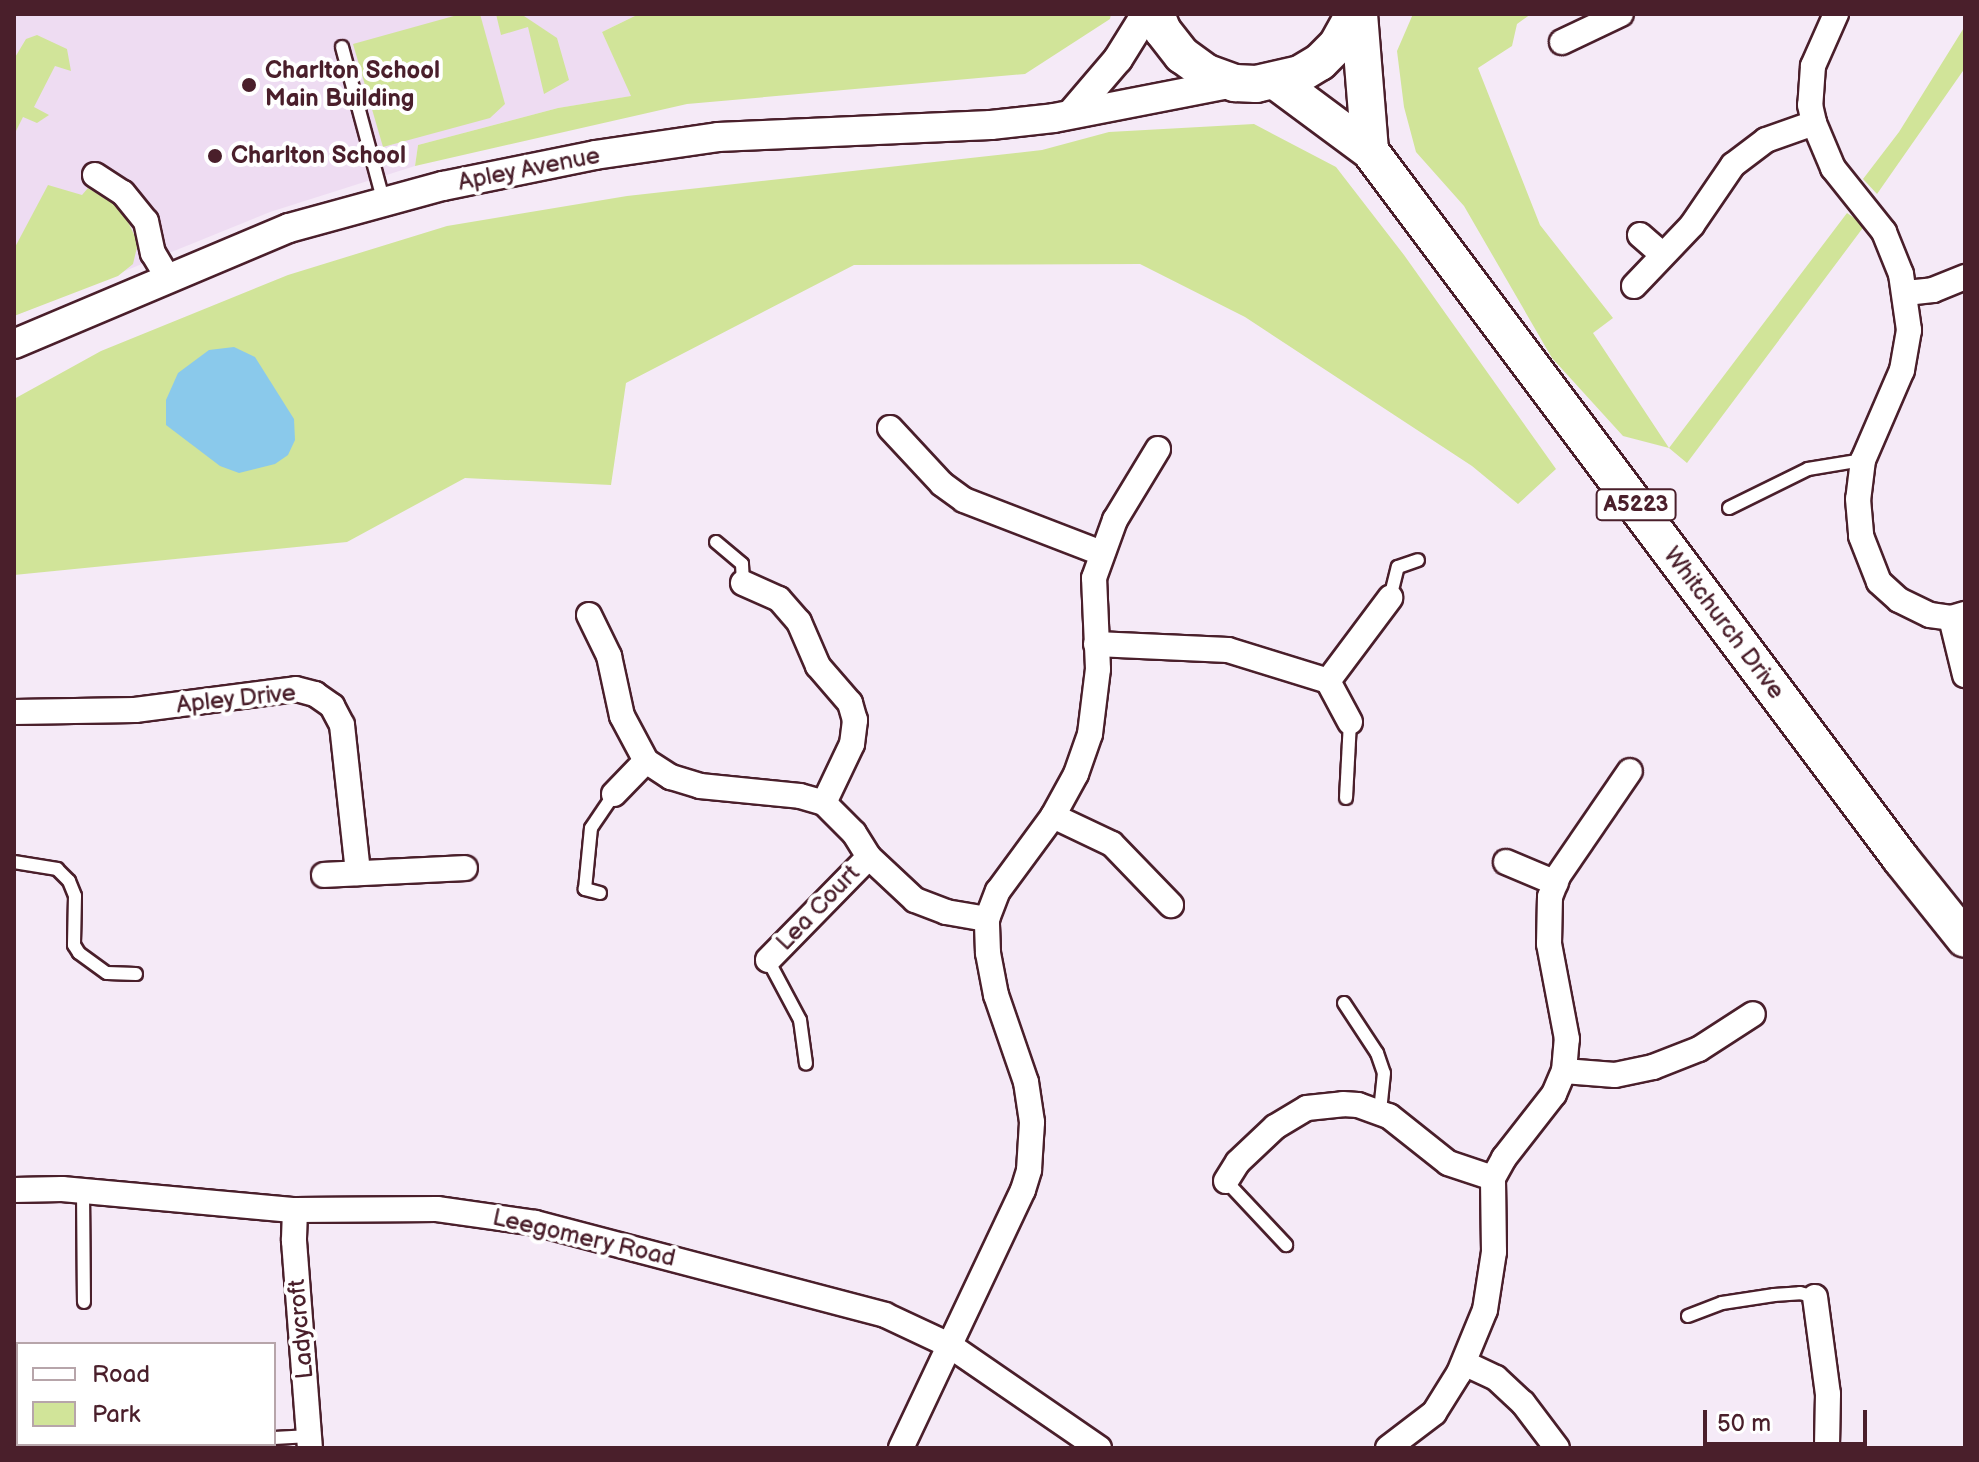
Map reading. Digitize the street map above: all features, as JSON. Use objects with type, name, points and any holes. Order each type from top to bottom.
[{"type":"main road","points":[[1156,14],[1163,31],[1182,55],[1207,73],[1235,83],[1277,82],[1320,62],[1337,45],[1356,14]]},
{"type":"main road","points":[[1356,14],[1370,151]]},
{"type":"main road","name":"Whitchurch Drive","points":[[1277,82],[1370,151],[1901,859],[1965,939]]},
{"type":"street","points":[[1071,114],[1118,59],[1146,14]]},
{"type":"street","points":[[1562,42],[1621,14]]},
{"type":"street","points":[[1836,14],[1813,66],[1810,105],[1814,123],[1833,168],[1884,232],[1906,293],[1909,330],[1902,370],[1863,460],[1858,499],[1861,536],[1879,582],[1911,608],[1958,616],[1965,675]]},
{"type":"street","name":"Apley Avenue","points":[[14,344],[289,228],[443,186],[595,155],[718,137],[991,125],[1071,114],[1235,83]]},
{"type":"street","points":[[1634,286],[1692,225],[1733,165],[1766,140],[1814,123]]},
{"type":"street","points":[[95,175],[123,193],[146,221],[153,253],[168,278]]},
{"type":"street","points":[[1640,235],[1663,255]]},
{"type":"street","points":[[1906,293],[1933,290],[1965,277]]},
{"type":"street","points":[[890,428],[942,484],[964,500],[1101,553]]},
{"type":"street","points":[[901,1448],[1023,1190],[1033,1148],[1026,1082],[996,995],[988,953],[987,919],[998,891],[1053,816],[1076,774],[1090,734],[1098,669],[1094,578],[1101,553],[1129,493],[1158,449]]},
{"type":"street","points":[[743,583],[779,599],[799,622],[818,666],[850,703],[855,720],[852,744],[824,803]]},
{"type":"street","points":[[1328,681],[1390,598]]},
{"type":"street","points":[[589,615],[609,656],[622,716],[646,761],[671,777],[700,786],[800,796],[824,803],[854,833],[869,857],[915,900],[946,912],[987,919]]},
{"type":"street","points":[[1096,644],[1228,650],[1291,667],[1328,681],[1350,722]]},
{"type":"street","name":"Apley Drive","points":[[14,712],[135,710],[296,689],[315,694],[332,706],[342,725],[358,873]]},
{"type":"street","points":[[614,794],[646,761]]},
{"type":"street","points":[[1388,1448],[1434,1413],[1464,1363],[1485,1310],[1492,1280],[1493,1178],[1504,1158],[1554,1094],[1564,1071],[1564,1015],[1547,919],[1556,883],[1630,771]]},
{"type":"street","points":[[1053,816],[1112,844],[1171,905]]},
{"type":"street","name":"Lea Court","points":[[768,960],[869,857]]},
{"type":"street","points":[[1506,862],[1556,883]]},
{"type":"street","points":[[324,875],[465,868]]},
{"type":"street","points":[[1564,1071],[1615,1075],[1653,1067],[1699,1049],[1753,1014]]},
{"type":"street","points":[[1226,1181],[1238,1162],[1275,1127],[1307,1108],[1358,1105],[1380,1112],[1448,1163],[1493,1178]]},
{"type":"street","name":"Leegomery Road","points":[[14,1190],[73,1190],[295,1210],[437,1209],[535,1223],[885,1315],[949,1345],[1099,1448]]},
{"type":"street","name":"Ladycroft","points":[[295,1210],[294,1241],[310,1442]]},
{"type":"street","points":[[1815,1297],[1828,1394],[1827,1448]]},
{"type":"street","points":[[1464,1363],[1496,1378],[1532,1414],[1557,1448]]},
{"type":"lane","points":[[342,47],[384,203]]},
{"type":"lane","points":[[1729,508],[1808,469],[1863,460]]},
{"type":"lane","points":[[716,542],[742,564],[743,583]]},
{"type":"lane","points":[[1390,598],[1398,567],[1418,560]]},
{"type":"lane","points":[[1346,798],[1350,722]]},
{"type":"lane","points":[[600,893],[585,889],[591,828],[614,794]]},
{"type":"lane","points":[[14,862],[57,869],[69,881],[75,896],[74,945],[79,953],[107,973],[136,974]]},
{"type":"lane","points":[[768,960],[800,1020],[806,1064]]},
{"type":"lane","points":[[1344,1003],[1377,1053],[1384,1073],[1380,1112]]},
{"type":"lane","points":[[1226,1181],[1286,1245]]},
{"type":"lane","points":[[73,1190],[84,1302]]},
{"type":"lane","points":[[1688,1316],[1722,1303],[1774,1295],[1800,1293],[1815,1297]]},
{"type":"lane","points":[[276,1438],[310,1442]]},
{"type":"shaded area","name":"Charlton School","points":[[14,14],[639,14],[602,32],[632,96],[558,108],[418,145],[415,166],[270,212],[14,316]]},
{"type":"green space","points":[[461,14],[480,14],[505,104],[490,118],[383,147],[353,44]]},
{"type":"green space","points":[[496,14],[521,14],[557,38],[569,80],[544,94],[528,27],[501,35]]},
{"type":"green space","points":[[639,14],[1111,14],[1110,19],[1025,74],[687,104],[415,166],[418,145],[558,108],[631,96],[602,32]]},
{"type":"green space","points":[[1413,14],[1531,14],[1517,24],[1512,46],[1478,68],[1540,225],[1613,318],[1593,333],[1669,448],[1623,436],[1552,358],[1464,206],[1416,152],[1404,107],[1397,51]]},
{"type":"green space","points":[[1965,26],[1965,68],[1877,194],[1863,179],[1899,132]]},
{"type":"green space","points":[[37,35],[67,49],[71,71],[55,66],[34,107],[49,115],[37,123],[23,117],[14,135],[14,59],[26,39]]},
{"type":"green space","points":[[1254,124],[1336,167],[1404,255],[1556,469],[1518,504],[1472,466],[1245,317],[1140,264],[854,265],[626,383],[611,485],[465,478],[347,542],[14,575],[14,399],[101,351],[288,275],[447,226],[627,196],[1042,150],[1109,132]]},
{"type":"green space","points":[[48,185],[82,195],[88,188],[122,209],[138,243],[133,264],[118,276],[14,316],[14,249]]},
{"type":"green space","points":[[1847,213],[1865,225],[1687,463],[1669,448]]},
{"type":"water","points":[[234,347],[255,357],[294,419],[295,440],[288,455],[275,464],[239,473],[220,466],[166,425],[166,400],[178,373],[209,350]]},
{"type":"place","name":"Charlton School Main Building","points":[[249,85]]},
{"type":"place","name":"Charlton School","points":[[215,156]]}]
